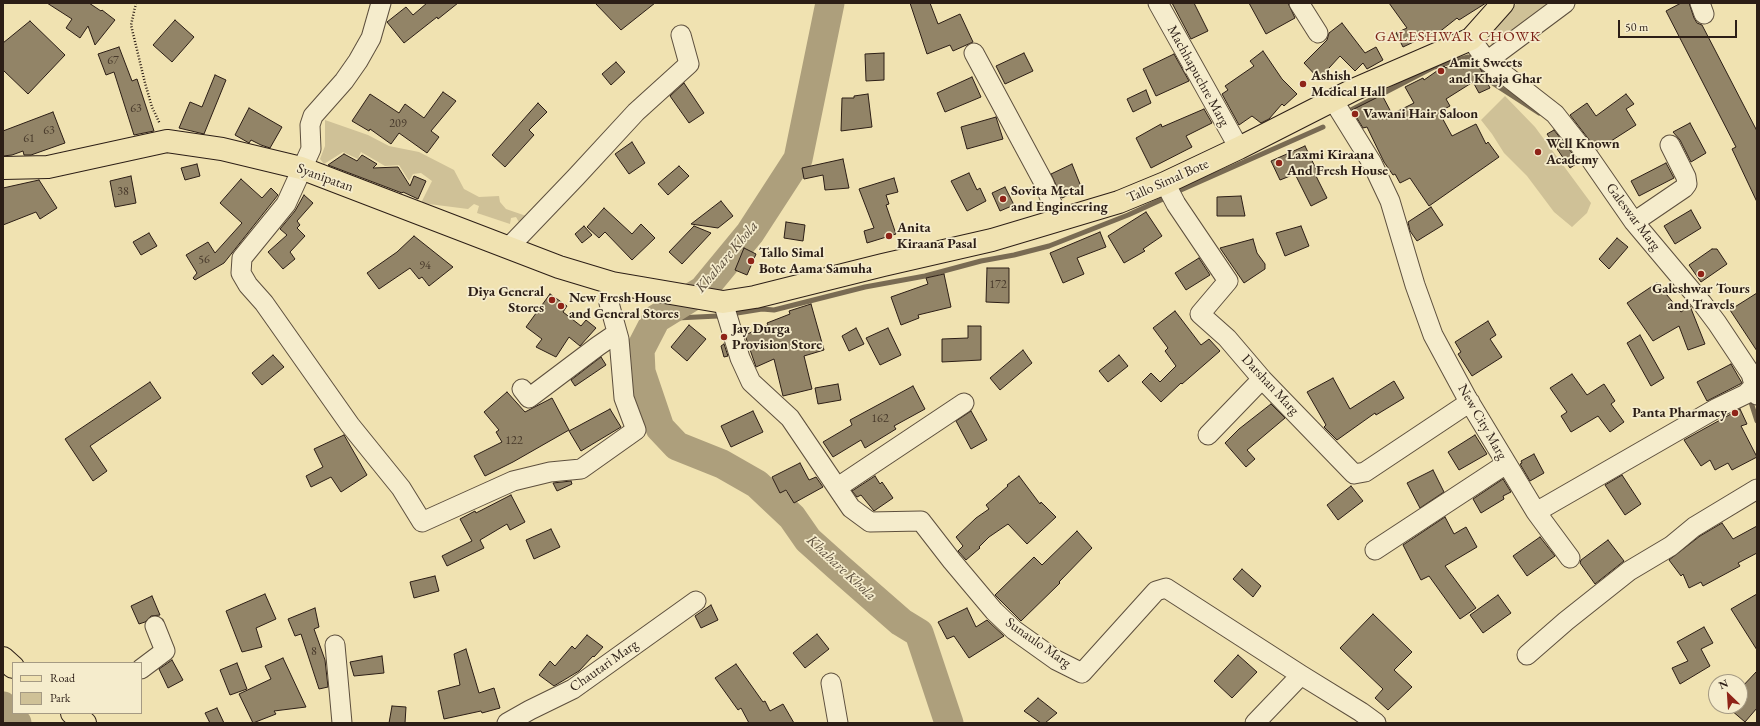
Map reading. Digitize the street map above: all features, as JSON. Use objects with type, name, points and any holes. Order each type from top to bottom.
[{"type":"main road","name":"Tallo Simal Bote","points":[[636,287],[715,300],[755,297],[883,264],[992,240],[1119,202],[1165,183],[1239,148],[1334,100],[1471,39],[1503,3]]},
{"type":"main road","name":"Syanipatan","points":[[3,168],[48,167],[168,141],[222,149],[301,168],[559,267],[612,283],[636,287]]},
{"type":"main road","points":[[3,658],[12,666]]},
{"type":"street","points":[[381,3],[371,38],[358,61],[344,81],[313,116],[310,125],[311,149],[301,168],[286,204],[242,258],[241,273],[248,285],[264,303],[350,425],[401,488],[422,522],[513,481],[550,472],[581,469],[636,430],[624,398],[617,333],[609,303],[612,283]]},
{"type":"street","name":"Machhapuchre Marg","points":[[1158,3],[1239,148]]},
{"type":"street","points":[[1299,3],[1318,33]]},
{"type":"street","points":[[1487,61],[1566,3]]},
{"type":"street","points":[[509,247],[636,112],[689,64],[681,35]]},
{"type":"street","name":"Galeswar Marg","points":[[1471,39],[1487,61],[1555,114],[1589,157],[1634,222],[1702,302],[1755,382]]},
{"type":"street","points":[[974,53],[1044,183],[1059,221]]},
{"type":"street","name":"New City Marg","points":[[1334,100],[1372,163],[1390,201],[1415,285],[1433,335],[1506,464],[1536,512],[1570,558]]},
{"type":"street","points":[[1634,222],[1684,188],[1687,184],[1686,178],[1670,145]]},
{"type":"street","name":"Darshan Marg","points":[[1165,183],[1176,204],[1228,281],[1200,314],[1227,338],[1262,380],[1354,474],[1365,472],[1470,402]]},
{"type":"street","name":"Sunaulo Marg","points":[[715,300],[751,382],[790,418],[851,508],[870,522],[892,523],[921,521],[994,611],[1009,625],[1056,660],[1082,673],[1156,591],[1166,588],[1376,723]]},
{"type":"street","points":[[522,388],[529,398],[617,333]]},
{"type":"street","points":[[1208,435],[1262,380]]},
{"type":"street","points":[[1536,512],[1717,408],[1746,394],[1755,382]]},
{"type":"street","points":[[838,487],[964,404]]},
{"type":"street","points":[[1375,550],[1506,464]]},
{"type":"street","points":[[1527,655],[1566,621],[1629,571],[1671,546],[1694,527],[1757,489]]},
{"type":"street","name":"Chautari Marg","points":[[507,723],[533,716],[696,601]]},
{"type":"street","points":[[142,668],[165,651],[155,626]]},
{"type":"street","points":[[335,645],[342,723]]},
{"type":"street","points":[[1255,723],[1301,675]]},
{"type":"street","points":[[831,683],[838,723]]},
{"type":"path","points":[[136,3],[131,25],[152,106],[168,141]]},
{"type":"green space","points":[[1517,3],[1553,3],[1491,48],[1493,29]]},
{"type":"green space","points":[[1505,96],[1535,127],[1591,203],[1587,213],[1572,227],[1554,212],[1527,176],[1504,153],[1481,120]]},
{"type":"green space","points":[[325,120],[368,135],[389,146],[419,152],[454,170],[464,189],[479,197],[499,196],[500,202],[506,209],[532,218],[520,224],[516,217],[511,218],[510,224],[477,213],[479,206],[474,204],[468,209],[421,203],[432,181],[421,173],[413,174],[409,181],[399,165],[385,166],[361,152],[358,159],[343,152],[324,164],[320,159],[325,146]]},
{"type":"building","points":[[47,3],[89,3],[101,11],[102,10],[115,20],[95,45],[88,26],[80,38],[66,28],[72,19]]},
{"type":"building","points":[[427,3],[458,3],[438,19],[437,17],[404,43],[387,22],[406,7],[413,15]]},
{"type":"building","points":[[595,3],[655,3],[621,30]]},
{"type":"building","points":[[910,3],[930,3],[938,24],[960,14],[973,42],[953,51],[950,45],[927,54]]},
{"type":"building","points":[[1172,3],[1194,3],[1208,31],[1191,39]]},
{"type":"building","points":[[1249,3],[1288,3],[1295,18],[1266,34]]},
{"type":"building","points":[[1389,3],[1486,3],[1459,20],[1457,18],[1438,33],[1437,31],[1403,47],[1396,33],[1407,28]]},
{"type":"building","points":[[1681,3],[1689,3],[1694,18],[1697,23],[1702,25],[1757,131],[1757,202],[1732,149],[1736,147],[1666,11]]},
{"type":"building","points":[[175,20],[194,37],[172,62],[153,45]]},
{"type":"building","points":[[30,21],[65,55],[28,94],[3,70],[3,43]]},
{"type":"building","points":[[1342,23],[1365,53],[1376,47],[1383,60],[1367,69],[1363,63],[1355,71],[1340,56],[1319,79],[1304,63],[1327,40],[1329,33]]},
{"type":"building","points":[[119,47],[132,81],[137,79],[154,131],[134,135],[114,72],[106,75],[98,54]]},
{"type":"building","points":[[1263,51],[1282,79],[1297,94],[1284,106],[1282,104],[1269,119],[1261,123],[1252,116],[1239,125],[1222,94],[1228,90],[1225,86],[1254,66],[1250,61]]},
{"type":"building","points":[[884,53],[884,80],[866,81],[865,54]]},
{"type":"building","points":[[1024,53],[1033,71],[1005,84],[996,66]]},
{"type":"building","points":[[1174,54],[1189,81],[1156,96],[1143,69]]},
{"type":"building","points":[[1458,60],[1463,69],[1475,63],[1481,70],[1490,88],[1479,93],[1473,82],[1446,99],[1450,106],[1439,112],[1452,136],[1476,124],[1486,144],[1488,142],[1499,157],[1429,206],[1410,178],[1400,183],[1395,174],[1393,175],[1384,162],[1367,127],[1363,128],[1352,110],[1382,95],[1392,114],[1414,103],[1405,87],[1423,78],[1424,80],[1444,66],[1446,68]]},
{"type":"building","points":[[616,62],[625,72],[611,85],[602,74]]},
{"type":"building","points":[[215,75],[226,80],[204,134],[179,128],[190,102],[202,107]]},
{"type":"building","points":[[972,77],[981,97],[945,112],[937,93]]},
{"type":"building","points":[[684,83],[704,113],[689,123],[670,96]]},
{"type":"building","points":[[1146,90],[1151,103],[1133,112],[1127,99]]},
{"type":"building","points":[[443,92],[456,101],[431,131],[439,137],[427,153],[399,133],[391,144],[370,129],[369,131],[352,121],[370,94],[399,113],[405,104],[424,118]]},
{"type":"building","points":[[868,94],[872,127],[841,131],[842,98],[854,98],[854,96]]},
{"type":"building","points":[[1626,94],[1634,104],[1626,109],[1636,125],[1597,150],[1570,115],[1587,103],[1596,116]]},
{"type":"building","points":[[538,103],[547,112],[529,130],[534,135],[505,167],[492,155]]},
{"type":"building","points":[[249,108],[282,127],[270,148],[251,140],[249,143],[235,135]]},
{"type":"building","points":[[1204,109],[1212,123],[1186,136],[1192,147],[1151,168],[1136,138],[1161,124],[1162,127]]},
{"type":"building","points":[[53,112],[65,143],[31,155],[24,155],[23,151],[12,155],[3,156],[3,131]]},
{"type":"building","points":[[996,117],[1003,139],[967,149],[961,127]]},
{"type":"building","points":[[1690,123],[1706,153],[1691,162],[1680,140],[1673,132]]},
{"type":"building","points":[[1554,130],[1579,162],[1570,168],[1547,134]]},
{"type":"building","points":[[632,142],[645,163],[629,174],[615,154]]},
{"type":"building","points":[[1305,146],[1318,173],[1315,174],[1327,198],[1311,206],[1295,174],[1280,180],[1271,161]]},
{"type":"building","points":[[344,154],[357,161],[362,155],[377,164],[373,168],[398,167],[410,186],[414,176],[426,181],[418,199],[403,192],[402,193],[328,165]]},
{"type":"building","points":[[843,159],[849,188],[825,190],[823,175],[804,179],[802,168]]},
{"type":"building","points":[[1666,163],[1674,178],[1639,196],[1631,181]]},
{"type":"building","points":[[197,164],[200,176],[185,180],[181,168]]},
{"type":"building","points":[[1072,164],[1082,189],[1062,198],[1051,174]]},
{"type":"building","points":[[679,166],[689,176],[668,195],[658,184]]},
{"type":"building","points":[[969,173],[977,190],[980,188],[986,201],[967,211],[951,181]]},
{"type":"building","points":[[131,176],[136,203],[115,207],[110,181]]},
{"type":"building","points":[[894,178],[898,192],[886,195],[889,204],[886,205],[896,234],[867,243],[864,231],[874,228],[859,189]]},
{"type":"building","points":[[241,179],[262,198],[271,188],[278,195],[224,263],[195,280],[193,278],[197,273],[186,255],[208,242],[215,253],[242,223],[220,203]]},
{"type":"building","points":[[39,180],[57,208],[40,219],[36,212],[3,225],[3,188]]},
{"type":"building","name":"Sovita Metal and Engineering","points":[[1005,187],[1014,205],[1000,211],[992,193]]},
{"type":"building","points":[[304,195],[313,203],[297,221],[300,225],[297,228],[305,236],[290,252],[295,259],[283,269],[268,252],[287,235],[280,229],[295,211]]},
{"type":"building","points":[[1241,196],[1245,216],[1217,216],[1217,197]]},
{"type":"building","points":[[721,201],[733,216],[718,228],[691,224]]},
{"type":"building","points":[[1431,207],[1443,225],[1417,241],[1410,231],[1408,222]]},
{"type":"building","points":[[604,208],[632,234],[641,224],[655,238],[632,260],[605,232],[599,238],[587,227]]},
{"type":"building","points":[[1691,210],[1701,228],[1675,244],[1664,226]]},
{"type":"building","points":[[1146,212],[1162,236],[1143,249],[1145,251],[1124,263],[1108,236]]},
{"type":"building","points":[[786,222],[805,225],[803,241],[784,238]]},
{"type":"building","points":[[584,226],[592,235],[582,243],[575,234]]},
{"type":"building","points":[[694,226],[711,233],[682,264],[669,252]]},
{"type":"building","points":[[1301,226],[1309,246],[1285,256],[1276,233]]},
{"type":"building","points":[[1100,232],[1106,247],[1077,258],[1084,274],[1063,283],[1050,253]]},
{"type":"building","points":[[149,233],[157,246],[141,255],[133,242]]},
{"type":"building","points":[[414,236],[453,267],[429,286],[422,277],[419,279],[410,268],[379,289],[367,273],[397,252]]},
{"type":"building","points":[[1617,238],[1628,247],[1609,269],[1599,259]]},
{"type":"building","points":[[1253,239],[1257,253],[1265,264],[1265,269],[1244,283],[1220,248]]},
{"type":"building","name":"Tallo Simal Bote Aama Samuha","points":[[744,248],[756,254],[747,275],[735,270]]},
{"type":"building","points":[[1712,249],[1717,249],[1727,264],[1701,282],[1689,265]]},
{"type":"building","points":[[1199,258],[1210,275],[1186,290],[1175,273]]},
{"type":"building","points":[[987,268],[1009,268],[1009,303],[986,302]]},
{"type":"building","points":[[944,274],[951,307],[918,315],[919,318],[901,325],[891,297],[928,284],[926,278]]},
{"type":"building","points":[[1657,283],[1681,312],[1690,306],[1705,344],[1688,350],[1679,326],[1653,341],[1627,303]]},
{"type":"building","points":[[1757,293],[1757,351],[1730,310]]},
{"type":"building","points":[[550,294],[567,306],[563,312],[581,326],[586,320],[596,328],[580,346],[569,337],[556,357],[536,347],[542,339],[526,327]]},
{"type":"building","points":[[811,304],[824,350],[804,356],[812,389],[783,396],[774,359],[756,367],[745,335],[768,325],[767,323],[790,314],[789,311]]},
{"type":"building","points":[[1175,311],[1201,345],[1209,339],[1220,351],[1182,384],[1181,383],[1161,402],[1142,382],[1151,373],[1160,382],[1176,366],[1165,351],[1168,348],[1153,328]]},
{"type":"building","points":[[1488,321],[1496,335],[1490,339],[1502,357],[1472,376],[1458,354],[1461,352],[1455,342]]},
{"type":"building","points":[[689,325],[706,339],[687,361],[671,347]]},
{"type":"building","points":[[968,326],[981,326],[981,360],[942,362],[942,339],[968,338]]},
{"type":"building","points":[[856,328],[864,344],[849,351],[842,336]]},
{"type":"building","points":[[888,328],[901,355],[880,365],[866,338]]},
{"type":"building","points":[[1640,335],[1664,378],[1651,386],[1627,343]]},
{"type":"building","points":[[724,344],[728,356],[724,357],[721,346]]},
{"type":"building","points":[[1023,350],[1032,363],[1000,390],[990,378]]},
{"type":"building","points":[[273,355],[284,367],[262,385],[252,373]]},
{"type":"building","points":[[1119,355],[1128,366],[1108,382],[1099,371]]},
{"type":"building","points":[[601,357],[606,365],[575,386],[571,380]]},
{"type":"building","points":[[1731,364],[1742,383],[1707,401],[1697,382]]},
{"type":"building","points":[[1572,374],[1587,395],[1604,384],[1615,401],[1611,404],[1624,422],[1610,432],[1598,416],[1571,432],[1561,416],[1567,412],[1550,388]]},
{"type":"building","points":[[1333,378],[1350,409],[1394,381],[1404,398],[1376,415],[1375,413],[1337,440],[1324,427],[1326,425],[1307,392]]},
{"type":"building","points":[[150,382],[161,398],[90,446],[107,471],[93,481],[65,439]]},
{"type":"building","points":[[838,384],[841,400],[818,404],[815,388]]},
{"type":"building","points":[[913,386],[925,409],[894,426],[896,429],[865,448],[861,440],[833,457],[823,442],[852,425],[850,420]]},
{"type":"building","points":[[507,392],[525,412],[552,398],[569,430],[485,476],[474,456],[502,442],[496,432],[499,430],[484,412]]},
{"type":"building","points":[[1271,404],[1285,418],[1247,450],[1255,459],[1246,467],[1225,443],[1239,429]]},
{"type":"building","points":[[610,409],[621,427],[581,451],[569,431]]},
{"type":"building","points":[[1740,409],[1747,424],[1741,426],[1757,457],[1732,470],[1728,463],[1715,470],[1710,460],[1701,466],[1684,440]]},
{"type":"building","points":[[753,411],[763,432],[731,447],[721,426]]},
{"type":"building","points":[[971,411],[987,440],[971,449],[956,421]]},
{"type":"building","points":[[344,435],[367,475],[341,492],[331,477],[311,487],[306,476],[323,467],[314,449]]},
{"type":"building","points":[[1475,435],[1487,454],[1459,470],[1448,452]]},
{"type":"building","points":[[1534,454],[1544,473],[1530,481],[1520,464],[1522,463],[1521,461]]},
{"type":"building","points":[[800,463],[809,480],[816,477],[823,487],[794,503],[786,490],[780,493],[772,477]]},
{"type":"building","points":[[1433,470],[1444,492],[1420,508],[1407,483]]},
{"type":"building","points":[[1622,475],[1641,504],[1625,515],[1605,485]]},
{"type":"building","points":[[875,476],[880,484],[882,482],[893,498],[874,511],[861,495],[857,497],[852,491]]},
{"type":"building","points":[[1019,476],[1040,504],[1041,502],[1056,517],[1027,544],[1008,524],[989,537],[979,547],[980,548],[966,560],[958,551],[963,546],[956,537],[976,518],[989,509],[986,505]]},
{"type":"building","points":[[1503,479],[1511,492],[1503,496],[1504,499],[1481,513],[1473,499]]},
{"type":"building","points":[[571,481],[572,484],[557,491],[553,483]]},
{"type":"building","points":[[1351,486],[1363,501],[1338,520],[1327,505]]},
{"type":"building","points":[[511,495],[525,522],[510,530],[507,524],[480,540],[484,548],[447,566],[442,556],[472,541],[460,519],[475,511],[476,513]]},
{"type":"building","points":[[1445,517],[1454,534],[1466,527],[1477,547],[1445,566],[1476,608],[1460,619],[1429,576],[1421,580],[1403,545]]},
{"type":"building","points":[[1722,523],[1733,539],[1757,526],[1757,553],[1738,563],[1740,566],[1703,586],[1701,582],[1689,588],[1683,574],[1681,576],[1669,560],[1700,536]]},
{"type":"building","points":[[551,529],[560,547],[534,559],[526,540]]},
{"type":"building","points":[[1077,531],[1092,548],[1059,582],[1060,583],[1021,621],[995,595],[1034,557],[1042,565]]},
{"type":"building","points":[[1540,537],[1555,556],[1527,576],[1513,556]]},
{"type":"building","points":[[1608,540],[1624,561],[1595,584],[1580,563],[1581,560]]},
{"type":"building","points":[[1242,569],[1261,586],[1253,597],[1233,579]]},
{"type":"building","points":[[435,576],[439,591],[414,598],[410,582]]},
{"type":"building","points":[[265,594],[276,619],[256,628],[262,647],[242,652],[226,611]]},
{"type":"building","points":[[1757,594],[1757,650],[1731,609]]},
{"type":"building","points":[[1498,595],[1511,613],[1483,633],[1470,615]]},
{"type":"building","points":[[152,596],[160,615],[151,616],[145,622],[139,624],[131,606]]},
{"type":"building","points":[[711,605],[718,620],[701,628],[695,616]]},
{"type":"building","points":[[315,608],[319,627],[314,629],[325,660],[328,687],[319,689],[301,634],[295,636],[288,619]]},
{"type":"building","points":[[967,608],[976,627],[987,620],[1004,636],[969,658],[954,636],[947,639],[938,622]]},
{"type":"building","points":[[1373,614],[1412,652],[1394,670],[1412,687],[1388,710],[1375,698],[1383,689],[1340,648]]},
{"type":"building","points":[[1704,627],[1713,643],[1701,649],[1710,666],[1680,684],[1672,668],[1688,661],[1677,642]]},
{"type":"building","points":[[817,634],[829,649],[805,668],[793,653]]},
{"type":"building","points":[[587,635],[603,647],[579,671],[554,686],[539,675],[550,661],[555,666],[572,646],[575,649]]},
{"type":"building","points":[[466,649],[479,693],[494,688],[500,708],[482,713],[481,711],[444,719],[438,691],[460,685],[454,654]]},
{"type":"building","points":[[1238,655],[1257,672],[1232,698],[1214,681]]},
{"type":"building","points":[[382,656],[384,673],[354,676],[350,662]]},
{"type":"building","points":[[283,658],[306,707],[274,711],[276,714],[253,723],[239,694],[271,679],[265,666]]},
{"type":"building","points":[[172,660],[183,680],[168,688],[159,669]]},
{"type":"building","points":[[237,663],[247,689],[230,695],[220,670]]},
{"type":"building","points":[[736,664],[763,702],[765,701],[770,711],[783,704],[794,723],[749,723],[741,708],[738,710],[715,678]]},
{"type":"building","points":[[1757,671],[1757,708],[1745,722],[1736,714],[1748,714],[1748,681]]},
{"type":"building","points":[[1038,698],[1057,713],[1045,723],[1041,723],[1024,711]]},
{"type":"building","points":[[392,706],[406,707],[405,723],[389,723]]},
{"type":"building","points":[[217,708],[224,723],[210,723],[205,713]]},
{"type":"waterway","name":"Khahare Khola","points":[[830,3],[798,159],[750,233],[703,290],[656,319],[640,350],[641,372],[660,428],[677,446],[722,464],[757,484],[792,517],[808,540],[901,622],[919,633],[949,723]]},
{"type":"waterway","points":[[1351,110],[1434,67],[1468,57],[1478,61],[1491,82],[1539,113]]},
{"type":"waterway","points":[[1174,193],[1323,127]]},
{"type":"waterway","points":[[731,314],[762,309],[774,310],[865,287],[925,276],[981,261],[1014,255],[1049,246],[1128,215],[1163,199]]},
{"type":"waterway","points":[[656,319],[718,316]]},
{"type":"waterway","points":[[1749,396],[1757,421]]},
{"type":"waterway","name":"Khahare Khola","points":[[3,706],[17,723]]},
{"type":"place","name":"Amit Sweets and Khaja Ghar","points":[[1441,71]]},
{"type":"place","name":"Ashish Medical Hall","points":[[1303,84]]},
{"type":"place","name":"Vawani Hair Saloon","points":[[1355,114]]},
{"type":"place","name":"Well Known Academy","points":[[1538,152]]},
{"type":"place","name":"Laxmi Kiraana And Fresh House","points":[[1279,163]]},
{"type":"place","name":"Sovita Metal and Engineering","points":[[1003,199]]},
{"type":"place","name":"Anita Kiraana Pasal","points":[[889,236]]},
{"type":"place","name":"Tallo Simal Bote Aama Samuha","points":[[751,261]]},
{"type":"place","name":"Galeshwar Tours and Travels","points":[[1701,274]]},
{"type":"place","name":"Diya General Stores","points":[[552,300]]},
{"type":"place","name":"New Fresh House and General Stores","points":[[561,306]]},
{"type":"place","name":"Jay Durga Provision Store","points":[[724,337]]},
{"type":"place","name":"Panta Pharmacy","points":[[1735,413]]},
{"type":"district","name":"GALESHWAR CHOWK","points":[[1458,37]]}]
